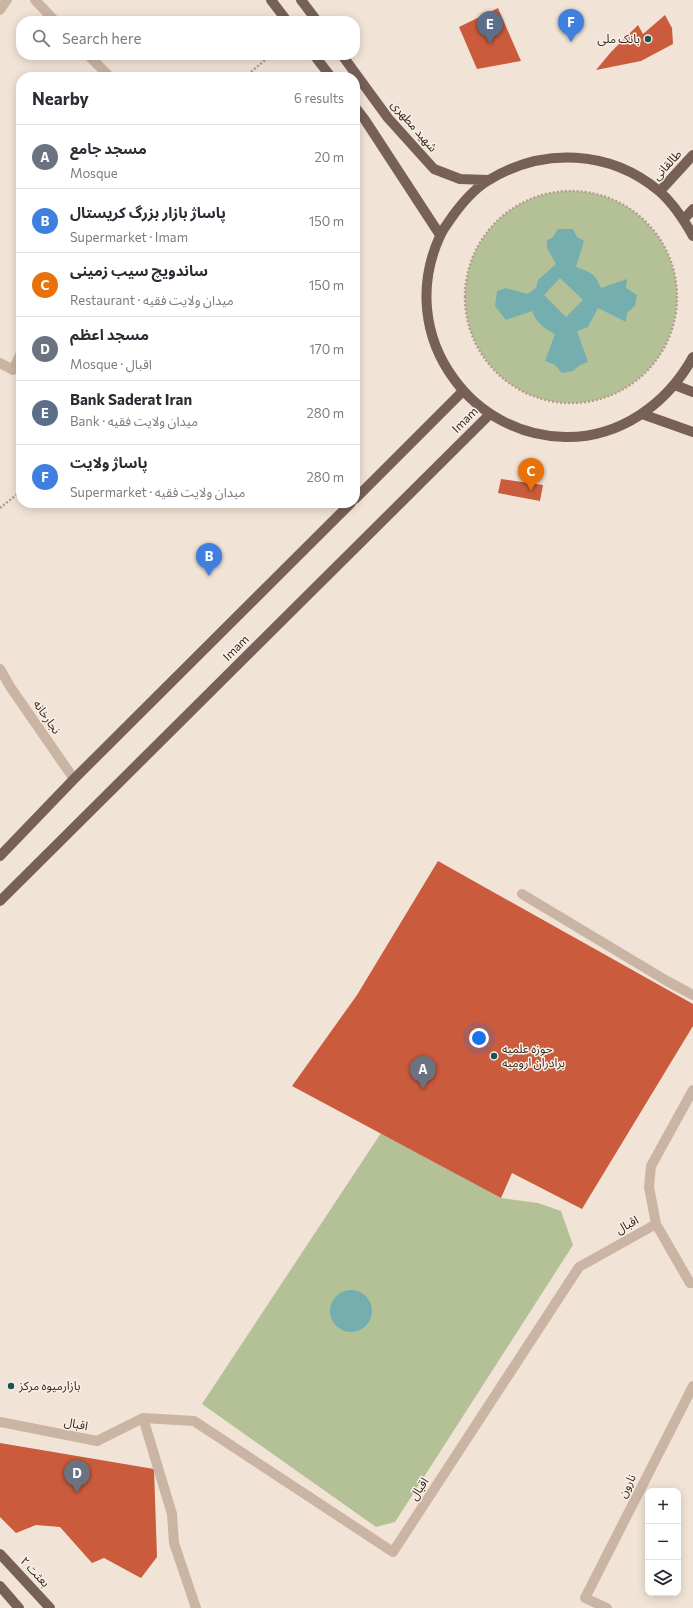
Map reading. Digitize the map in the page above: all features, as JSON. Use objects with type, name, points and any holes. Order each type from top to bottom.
[{"type":"main road","points":[[271,0],[283,16]]},
{"type":"main road","points":[[301,0],[313,16]]},
{"type":"main road","points":[[318,60],[328,72]]},
{"type":"main road","name":"شهید مطهری","points":[[346,60],[354,72]]},
{"type":"main road","name":"شهید مطهری","points":[[360,80],[388,118],[434,169],[460,179],[488,180]]},
{"type":"main road","points":[[360,114],[440,235]]},
{"type":"main road","name":"طالقانی","points":[[660,191],[693,155]]},
{"type":"main road","points":[[693,236],[684,219],[660,191],[629,171],[594,159],[558,157],[521,164],[488,180],[461,205],[440,235],[429,266],[426,300],[431,333],[443,364],[463,392],[490,414],[520,428],[539,434],[565,437],[592,434],[617,427],[642,414],[665,397],[683,375],[693,357]]},
{"type":"main road","points":[[684,219],[693,209]]},
{"type":"main road","points":[[675,385],[693,392]]},
{"type":"main road","name":"Imam","points":[[360,494],[463,392]]},
{"type":"main road","name":"Imam","points":[[0,901],[490,414]]},
{"type":"main road","points":[[642,414],[693,432]]},
{"type":"main road","name":"Imam","points":[[0,856],[74,779],[346,508]]},
{"type":"main road","name":"بعثت ۲","points":[[0,1554],[50,1608]]},
{"type":"main road","points":[[0,1586],[19,1608]]},
{"type":"street","points":[[0,10],[7,0]]},
{"type":"street","points":[[35,0],[50,16]]},
{"type":"street","points":[[93,60],[105,72]]},
{"type":"street","points":[[0,363],[13,370],[16,364]]},
{"type":"street","name":"نجارخانه","points":[[0,669],[11,688],[74,779]]},
{"type":"street","points":[[522,894],[693,995]]},
{"type":"street","name":"اقبال","points":[[0,1422],[97,1441],[143,1418],[194,1421],[393,1552],[578,1267],[656,1224],[649,1187],[651,1166],[693,1090]]},
{"type":"street","points":[[656,1224],[678,1264],[690,1283],[693,1283]]},
{"type":"street","name":"نارون","points":[[607,1608],[585,1598],[693,1386]]},
{"type":"street","points":[[143,1418],[172,1514],[174,1543],[196,1608]]},
{"type":"path","points":[[251,72],[265,60]]},
{"type":"path","points":[[567,191],[599,195],[628,208],[651,227],[667,252],[676,280],[676,309],[670,337],[655,362],[632,384],[604,398],[570,404],[534,397],[512,386],[493,370],[479,350],[467,322],[464,290],[470,262],[481,241],[498,221],[528,200],[547,194],[567,191]]},
{"type":"path","points":[[0,508],[16,494]]},
{"type":"green space","points":[[571,191],[592,193],[611,199],[630,209],[646,222],[659,238],[669,257],[675,276],[677,297],[675,318],[669,337],[659,356],[646,372],[630,385],[611,395],[592,401],[571,403],[550,401],[531,395],[512,385],[496,372],[483,356],[473,337],[467,318],[465,297],[467,276],[473,257],[483,238],[496,222],[512,209],[531,199],[550,193]]},
{"type":"green space","points":[[381,1133],[501,1198],[538,1203],[561,1211],[573,1245],[395,1522],[376,1527],[202,1404]]},
{"type":"water","points":[[558,229],[573,229],[577,237],[584,241],[576,267],[592,274],[597,279],[601,288],[627,279],[626,288],[637,295],[635,306],[627,313],[626,322],[598,308],[588,327],[577,331],[588,362],[580,365],[573,371],[562,373],[555,365],[545,361],[555,334],[541,325],[532,311],[506,320],[495,306],[497,291],[506,288],[527,294],[536,288],[538,280],[556,264],[547,248],[547,240],[552,238]],"holes":[[[560,278],[583,300],[566,317],[544,295]]]},
{"type":"water","points":[[351,1290],[366,1296],[372,1311],[366,1326],[351,1332],[336,1326],[330,1311],[336,1296]]},
{"type":"building","points":[[498,8],[521,61],[477,69],[459,27]]},
{"type":"building","name":"بانک ملی","points":[[665,15],[672,28],[673,44],[641,61],[596,70],[611,52],[638,25],[643,34]]},
{"type":"building","points":[[501,479],[543,485],[540,501],[498,493]]},
{"type":"building","name":"حوزه علمیه برادران ارومیه","points":[[438,861],[693,1004],[693,1026],[582,1209],[512,1173],[501,1198],[292,1086],[357,995]]},
{"type":"building","points":[[0,1443],[154,1469],[157,1557],[141,1578],[104,1558],[92,1563],[60,1527],[36,1525],[16,1533],[0,1517]]},
{"type":"place","name":"بانک ملی","points":[[648,39]]},
{"type":"place","name":"پاساژ ولایت","points":[[571,42]]},
{"type":"place","name":"Bank Saderat Iran","points":[[490,44]]},
{"type":"place","name":"ساندویچ سیب زمینی","points":[[531,491]]},
{"type":"place","name":"پاساژ بازار بزرگ کریستال","points":[[209,576]]},
{"type":"place","name":"حوزه علمیه برادران ارومیه","points":[[494,1056]]},
{"type":"place","name":"مسجد جامع","points":[[423,1089]]},
{"type":"place","name":"بازارمیوه مرکز","points":[[11,1386]]},
{"type":"place","name":"مسجد اعظم","points":[[77,1493]]}]
